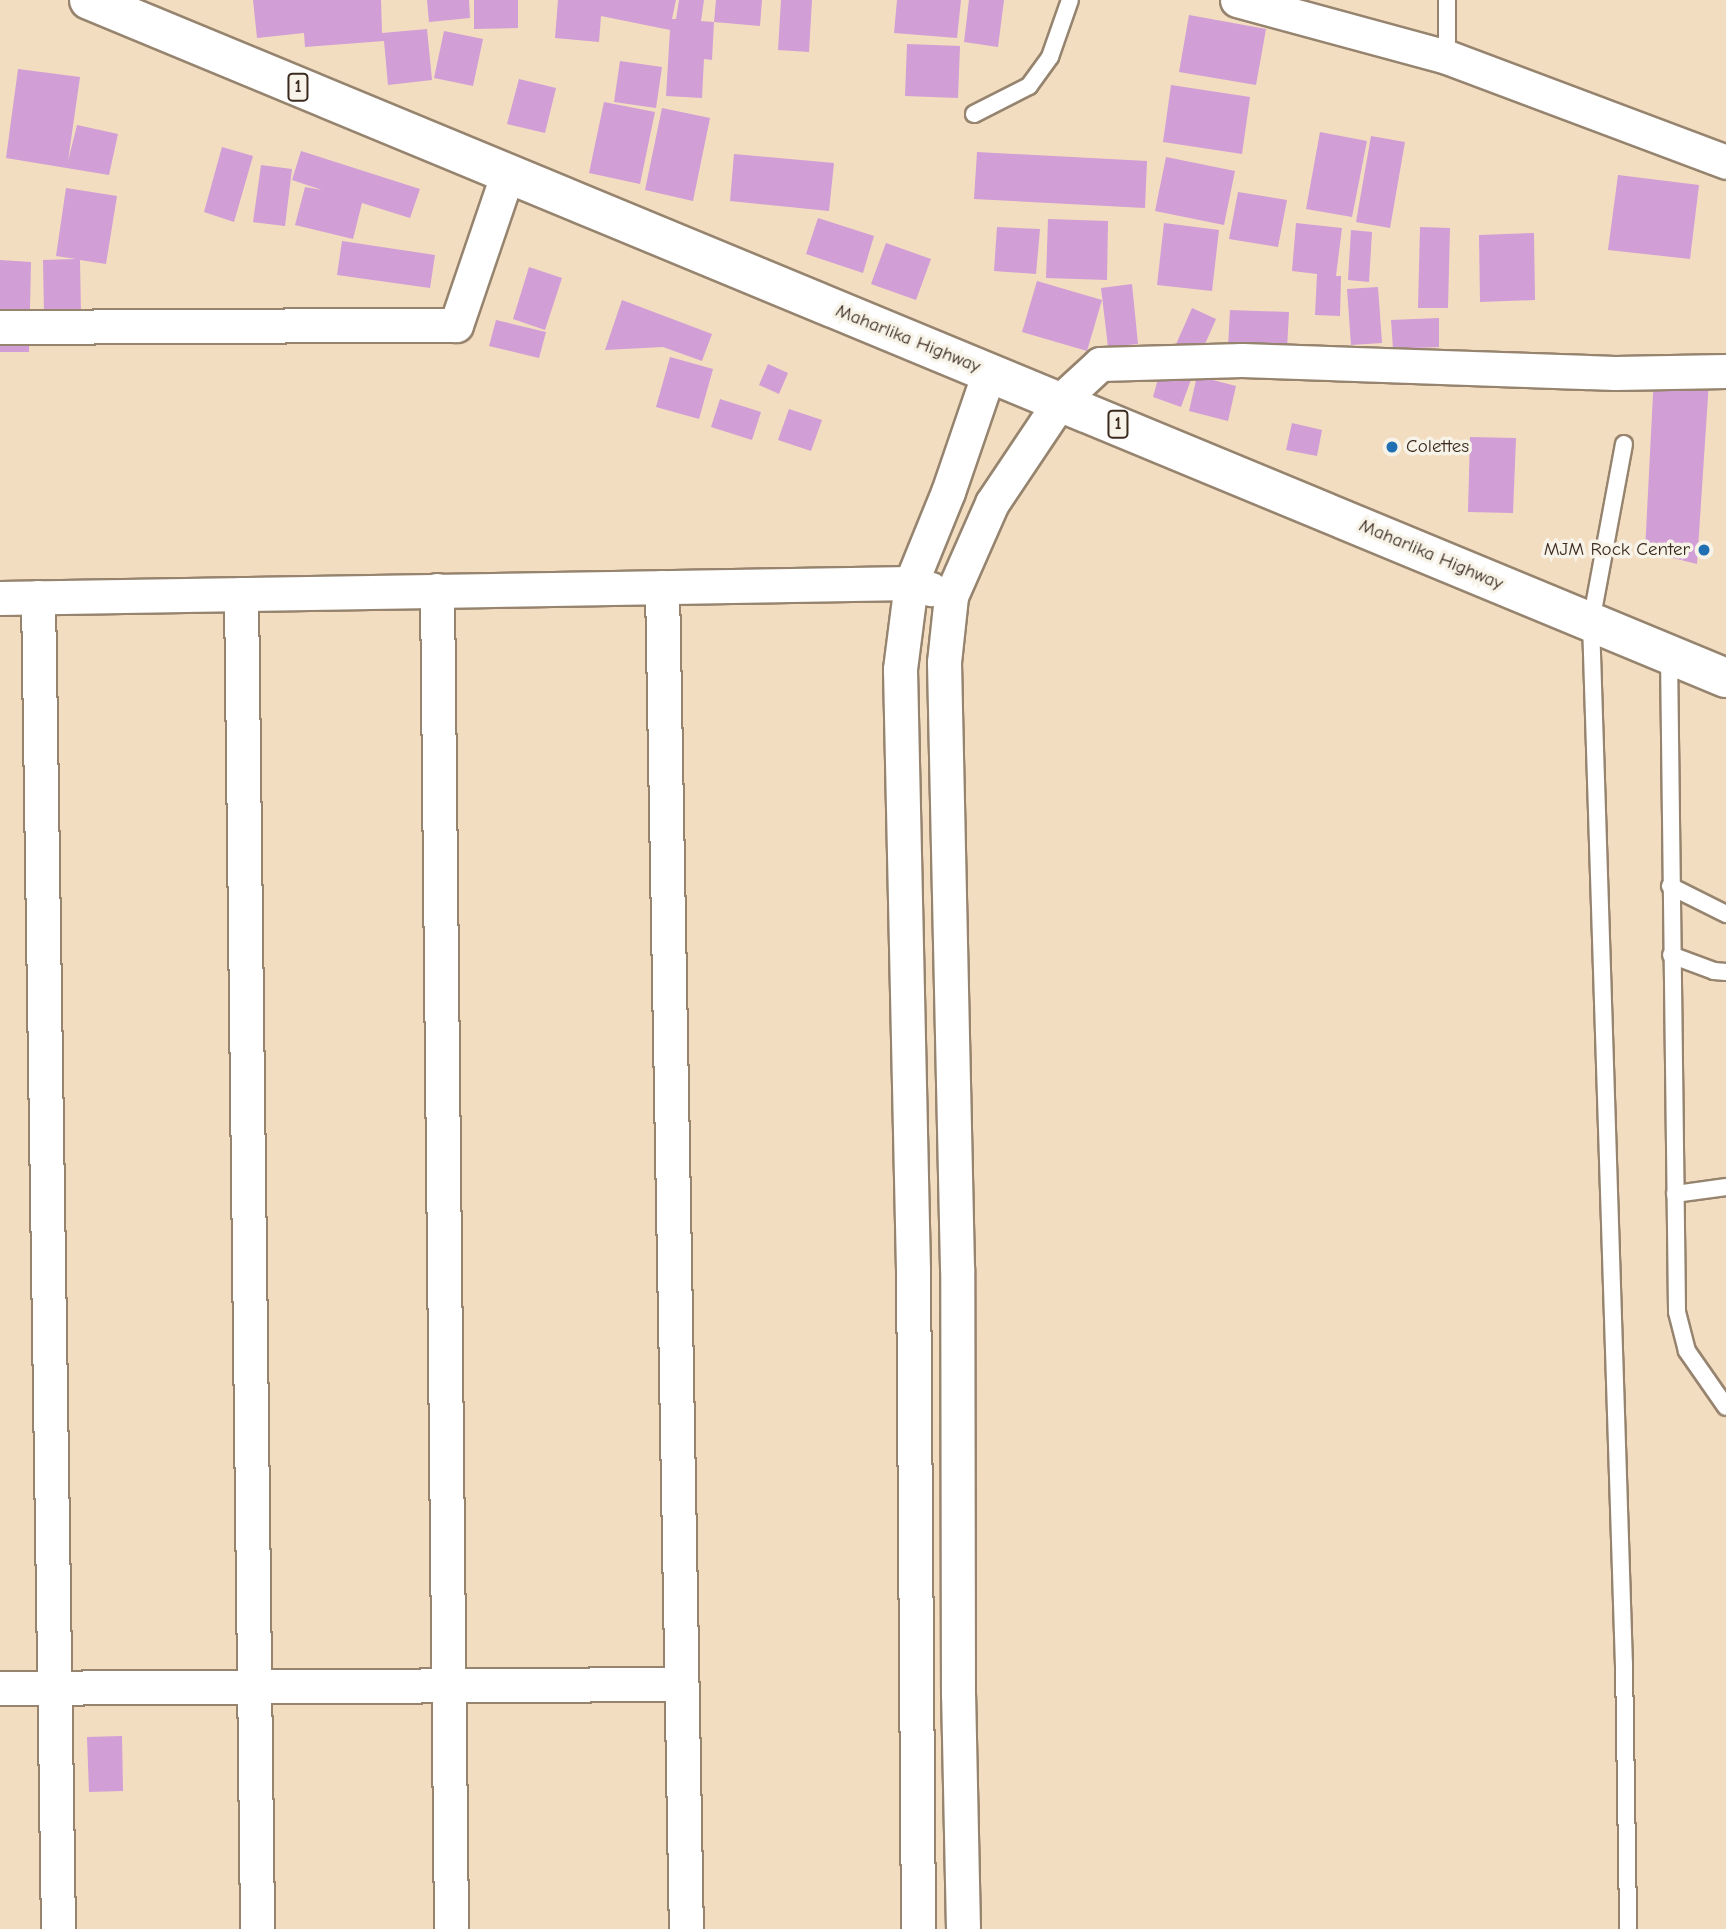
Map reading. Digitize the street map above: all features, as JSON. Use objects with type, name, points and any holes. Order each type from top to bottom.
[{"type":"highway","name":"Maharlika Highway","points":[[89,0],[507,175],[1061,400],[1726,678]]},
{"type":"street","points":[[1237,0],[1447,57],[1726,162]]},
{"type":"street","points":[[0,327],[456,325],[507,175]]},
{"type":"street","points":[[963,1929],[958,1695],[957,1268],[944,662],[951,596],[992,503],[1061,400],[1100,364],[1242,360],[1615,373],[1726,371]]},
{"type":"street","points":[[918,1929],[912,1256],[900,669],[911,583],[948,492],[989,372]]},
{"type":"street","points":[[0,598],[911,583],[951,596]]},
{"type":"street","points":[[662,587],[686,1929]]},
{"type":"street","points":[[437,590],[451,1929]]},
{"type":"street","points":[[241,594],[257,1929]]},
{"type":"street","points":[[38,597],[58,1929]]},
{"type":"street","points":[[0,1688],[681,1684]]},
{"type":"lane","points":[[974,114],[1029,86],[1050,57],[1070,0]]},
{"type":"lane","points":[[1447,0],[1447,57]]},
{"type":"lane","points":[[1624,444],[1591,622],[1629,1929]]},
{"type":"lane","points":[[1669,655],[1676,1312],[1686,1351],[1726,1407]]},
{"type":"lane","points":[[1670,886],[1726,914]]},
{"type":"lane","points":[[1671,955],[1714,971],[1726,972]]},
{"type":"lane","points":[[1675,1194],[1726,1187]]},
{"type":"building","points":[[253,0],[381,0],[382,33],[427,29],[432,80],[388,85],[384,41],[305,47],[304,33],[257,38]]},
{"type":"building","points":[[427,0],[469,0],[470,18],[429,22]]},
{"type":"building","points":[[474,0],[518,0],[518,28],[474,29]]},
{"type":"building","points":[[558,0],[676,0],[672,19],[676,19],[679,0],[704,0],[701,21],[714,22],[712,60],[704,59],[702,98],[666,96],[670,30],[601,16],[599,42],[555,38]]},
{"type":"building","points":[[716,0],[762,0],[760,26],[714,22]]},
{"type":"building","points":[[781,0],[812,0],[809,52],[778,50]]},
{"type":"building","points":[[897,0],[961,0],[957,38],[894,33]]},
{"type":"building","points":[[969,0],[1004,0],[998,47],[964,42]]},
{"type":"building","points":[[1189,15],[1266,29],[1256,85],[1179,72]]},
{"type":"building","points":[[444,31],[483,39],[473,86],[434,78]]},
{"type":"building","points":[[907,44],[960,46],[958,98],[905,96]]},
{"type":"building","points":[[620,61],[662,67],[656,108],[614,102]]},
{"type":"building","points":[[18,69],[80,77],[68,161],[77,125],[118,134],[109,175],[6,158]]},
{"type":"building","points":[[519,79],[556,88],[545,133],[507,124]]},
{"type":"building","points":[[1171,85],[1250,97],[1242,154],[1163,142]]},
{"type":"building","points":[[604,102],[655,112],[640,184],[589,173]]},
{"type":"building","points":[[662,108],[710,118],[693,201],[645,190]]},
{"type":"building","points":[[1320,132],[1367,141],[1352,217],[1306,209]]},
{"type":"building","points":[[1371,136],[1405,142],[1390,228],[1356,222]]},
{"type":"building","points":[[222,147],[253,156],[234,222],[204,212]]},
{"type":"building","points":[[301,151],[420,189],[410,218],[362,203],[353,239],[295,225],[305,187],[322,190],[292,180]]},
{"type":"building","points":[[977,152],[1147,161],[1145,208],[974,199]]},
{"type":"building","points":[[734,154],[834,163],[829,211],[730,201]]},
{"type":"building","points":[[1166,157],[1235,171],[1224,225],[1155,211]]},
{"type":"building","points":[[261,165],[292,169],[285,226],[253,222]]},
{"type":"building","points":[[1618,175],[1699,185],[1690,259],[1608,250]]},
{"type":"building","points":[[66,188],[117,196],[106,264],[80,260],[81,314],[44,315],[43,260],[76,259],[56,256]]},
{"type":"building","points":[[1238,192],[1287,200],[1278,247],[1229,239]]},
{"type":"building","points":[[818,218],[874,236],[863,273],[806,254]]},
{"type":"building","points":[[1048,219],[1108,221],[1107,280],[1046,278]]},
{"type":"building","points":[[1164,223],[1219,230],[1212,291],[1157,285]]},
{"type":"building","points":[[1296,223],[1342,228],[1336,276],[1341,276],[1340,316],[1315,315],[1317,274],[1292,271]]},
{"type":"building","points":[[997,227],[1040,229],[1036,274],[994,271]]},
{"type":"building","points":[[1420,227],[1450,228],[1448,308],[1418,308]]},
{"type":"building","points":[[1351,230],[1372,232],[1369,282],[1348,280]]},
{"type":"building","points":[[1534,233],[1535,300],[1480,302],[1479,235]]},
{"type":"building","points":[[342,241],[435,255],[430,288],[337,275]]},
{"type":"building","points":[[886,243],[931,259],[916,300],[871,284]]},
{"type":"building","points":[[0,260],[31,262],[29,352],[0,352]]},
{"type":"building","points":[[529,267],[562,278],[545,330],[513,319]]},
{"type":"building","points":[[1037,281],[1102,300],[1087,351],[1022,332]]},
{"type":"building","points":[[1132,284],[1138,344],[1108,347],[1101,288]]},
{"type":"building","points":[[1378,287],[1382,343],[1351,345],[1347,289]]},
{"type":"building","points":[[622,300],[712,334],[702,361],[663,347],[605,350]]},
{"type":"building","points":[[1192,308],[1216,319],[1198,360],[1174,349]]},
{"type":"building","points":[[1230,310],[1289,312],[1287,349],[1228,347]]},
{"type":"building","points":[[1439,318],[1439,347],[1393,349],[1391,320]]},
{"type":"building","points":[[496,320],[546,332],[539,358],[489,346]]},
{"type":"building","points":[[670,357],[713,369],[699,419],[656,407]]},
{"type":"building","points":[[768,364],[788,373],[779,394],[759,385]]},
{"type":"building","points":[[1159,375],[1192,377],[1181,407],[1153,397]]},
{"type":"building","points":[[1654,375],[1709,381],[1697,564],[1645,551]]},
{"type":"building","points":[[1197,376],[1236,386],[1228,421],[1189,411]]},
{"type":"building","points":[[720,399],[761,412],[752,440],[711,427]]},
{"type":"building","points":[[789,409],[822,420],[811,451],[778,440]]},
{"type":"building","points":[[1292,423],[1322,430],[1317,456],[1286,450]]},
{"type":"building","points":[[1470,437],[1516,438],[1513,513],[1468,512]]},
{"type":"building","points":[[122,1736],[123,1791],[89,1792],[87,1737]]},
{"type":"place","name":"Colettes","points":[[1392,447]]},
{"type":"place","name":"MJM Rock Center","points":[[1704,550]]}]
